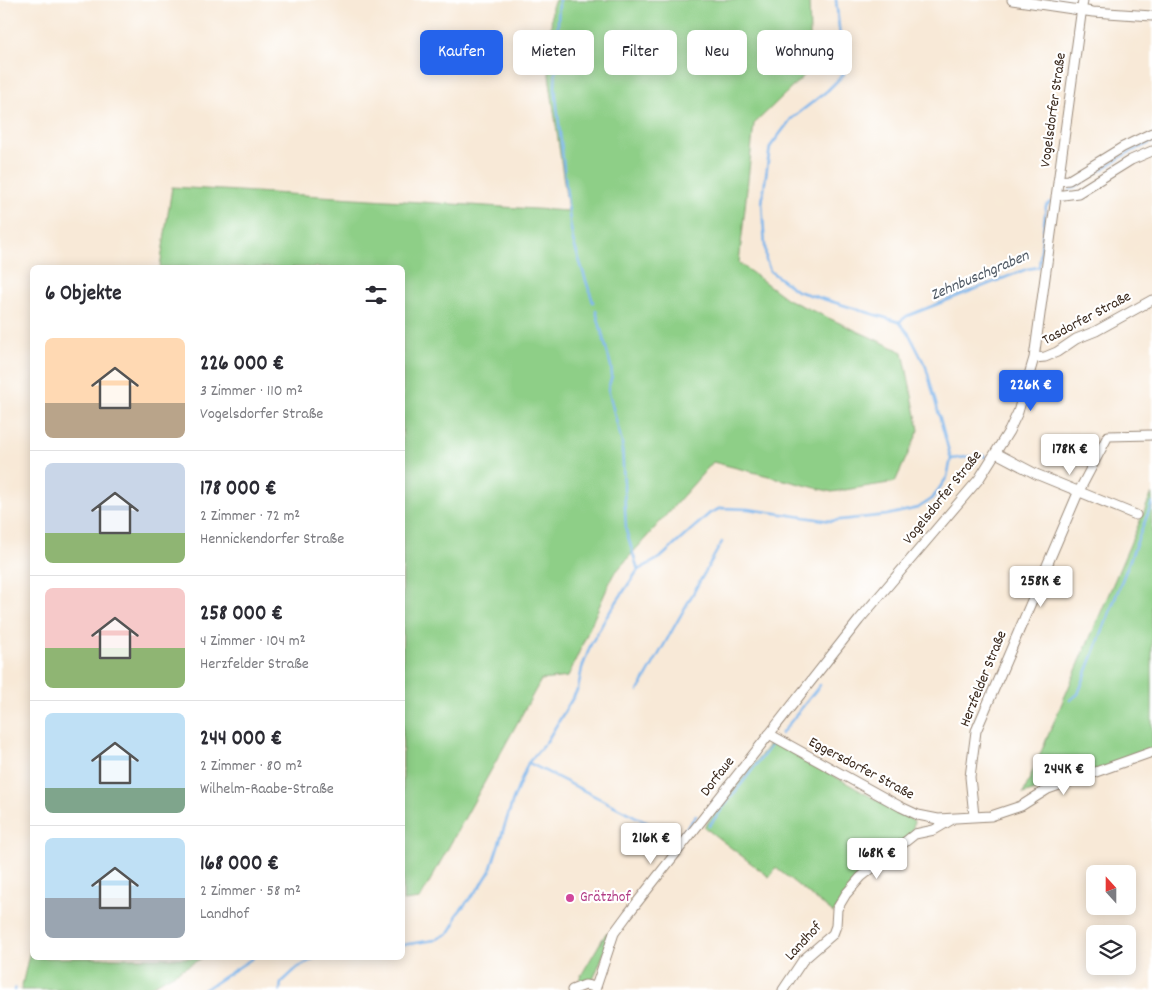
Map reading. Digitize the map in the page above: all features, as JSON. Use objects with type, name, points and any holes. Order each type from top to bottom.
[{"type":"street","points":[[1012,0],[1082,10],[1152,16]]},
{"type":"street","name":"Vogelsdorfer Straße","points":[[769,734],[860,620],[966,495],[996,453],[1018,412],[1034,358],[1083,0]]},
{"type":"street","points":[[1058,181],[1069,180],[1123,147],[1152,133]]},
{"type":"street","points":[[1056,196],[1078,194],[1131,160],[1152,151]]},
{"type":"street","name":"Tasdorfer Straße","points":[[1034,358],[1045,357],[1057,352],[1076,339],[1096,331],[1152,300]]},
{"type":"street","name":"Herzfelder Straße","points":[[974,816],[970,777],[976,731],[1078,492],[1108,436],[1152,436]]},
{"type":"street","points":[[996,453],[1078,492],[1136,515]]},
{"type":"street","name":"Eggersdorfer Straße","points":[[769,734],[901,807],[918,815],[951,820],[974,816],[991,816],[1021,806],[1048,790],[1152,752]]},
{"type":"street","name":"Dorfaue","points":[[572,990],[585,985],[595,989],[614,934],[769,734]]},
{"type":"street","name":"Landhof","points":[[783,990],[803,960],[833,934],[836,926],[837,909],[846,894],[861,877],[914,834],[934,830],[951,820]]},
{"type":"green space","points":[[555,0],[809,0],[810,30],[757,30],[757,75],[805,75],[754,124],[739,263],[787,299],[903,352],[919,430],[895,482],[832,492],[713,462],[613,575],[568,677],[541,680],[420,899],[405,901],[405,265],[160,265],[172,187],[568,211],[549,75],[594,75],[594,30],[551,30],[552,7]]},
{"type":"green space","points":[[1152,493],[1152,752],[1023,794]]},
{"type":"green space","points":[[772,741],[914,821],[912,834],[866,871],[833,913],[776,868],[769,877],[704,827]]},
{"type":"green space","points":[[606,933],[611,936],[592,982],[579,979]]},
{"type":"green space","points":[[30,950],[30,960],[198,960],[150,987],[150,990],[21,990]]},
{"type":"waterway","points":[[559,0],[555,88],[570,222],[573,241],[593,302]]},
{"type":"waterway","points":[[405,945],[435,940],[449,933],[454,925],[457,914],[482,884],[490,871],[513,800],[528,763],[547,741],[578,689],[582,668],[591,644],[607,616],[638,570],[660,558],[710,513],[721,508],[748,509],[831,521],[887,515],[918,508],[932,499],[947,477],[951,459],[926,367],[909,334],[899,322],[797,291],[770,271],[766,260],[762,203],[770,147],[791,119],[827,91],[844,74],[836,0]]},
{"type":"waterway","name":"Zehnbuschgraben","points":[[1070,190],[1128,153],[1152,142]]},
{"type":"waterway","name":"Zehnbuschgraben","points":[[899,322],[907,316],[1027,269],[1039,267],[1046,206],[1050,202]]},
{"type":"waterway","points":[[596,311],[611,366],[612,376],[608,389],[622,443],[626,530],[638,570]]},
{"type":"waterway","points":[[951,459],[983,455],[985,457]]},
{"type":"waterway","points":[[1070,700],[1078,694],[1152,503]]},
{"type":"waterway","points":[[638,691],[722,542]]},
{"type":"waterway","points":[[781,734],[820,685]]},
{"type":"waterway","points":[[709,826],[773,743]]},
{"type":"waterway","points":[[529,763],[678,838],[696,816]]},
{"type":"waterway","points":[[204,990],[250,960]]},
{"type":"waterway","points":[[280,990],[281,983],[297,968],[311,960]]},
{"type":"place","name":"Grätzhof","points":[[570,898]]}]
